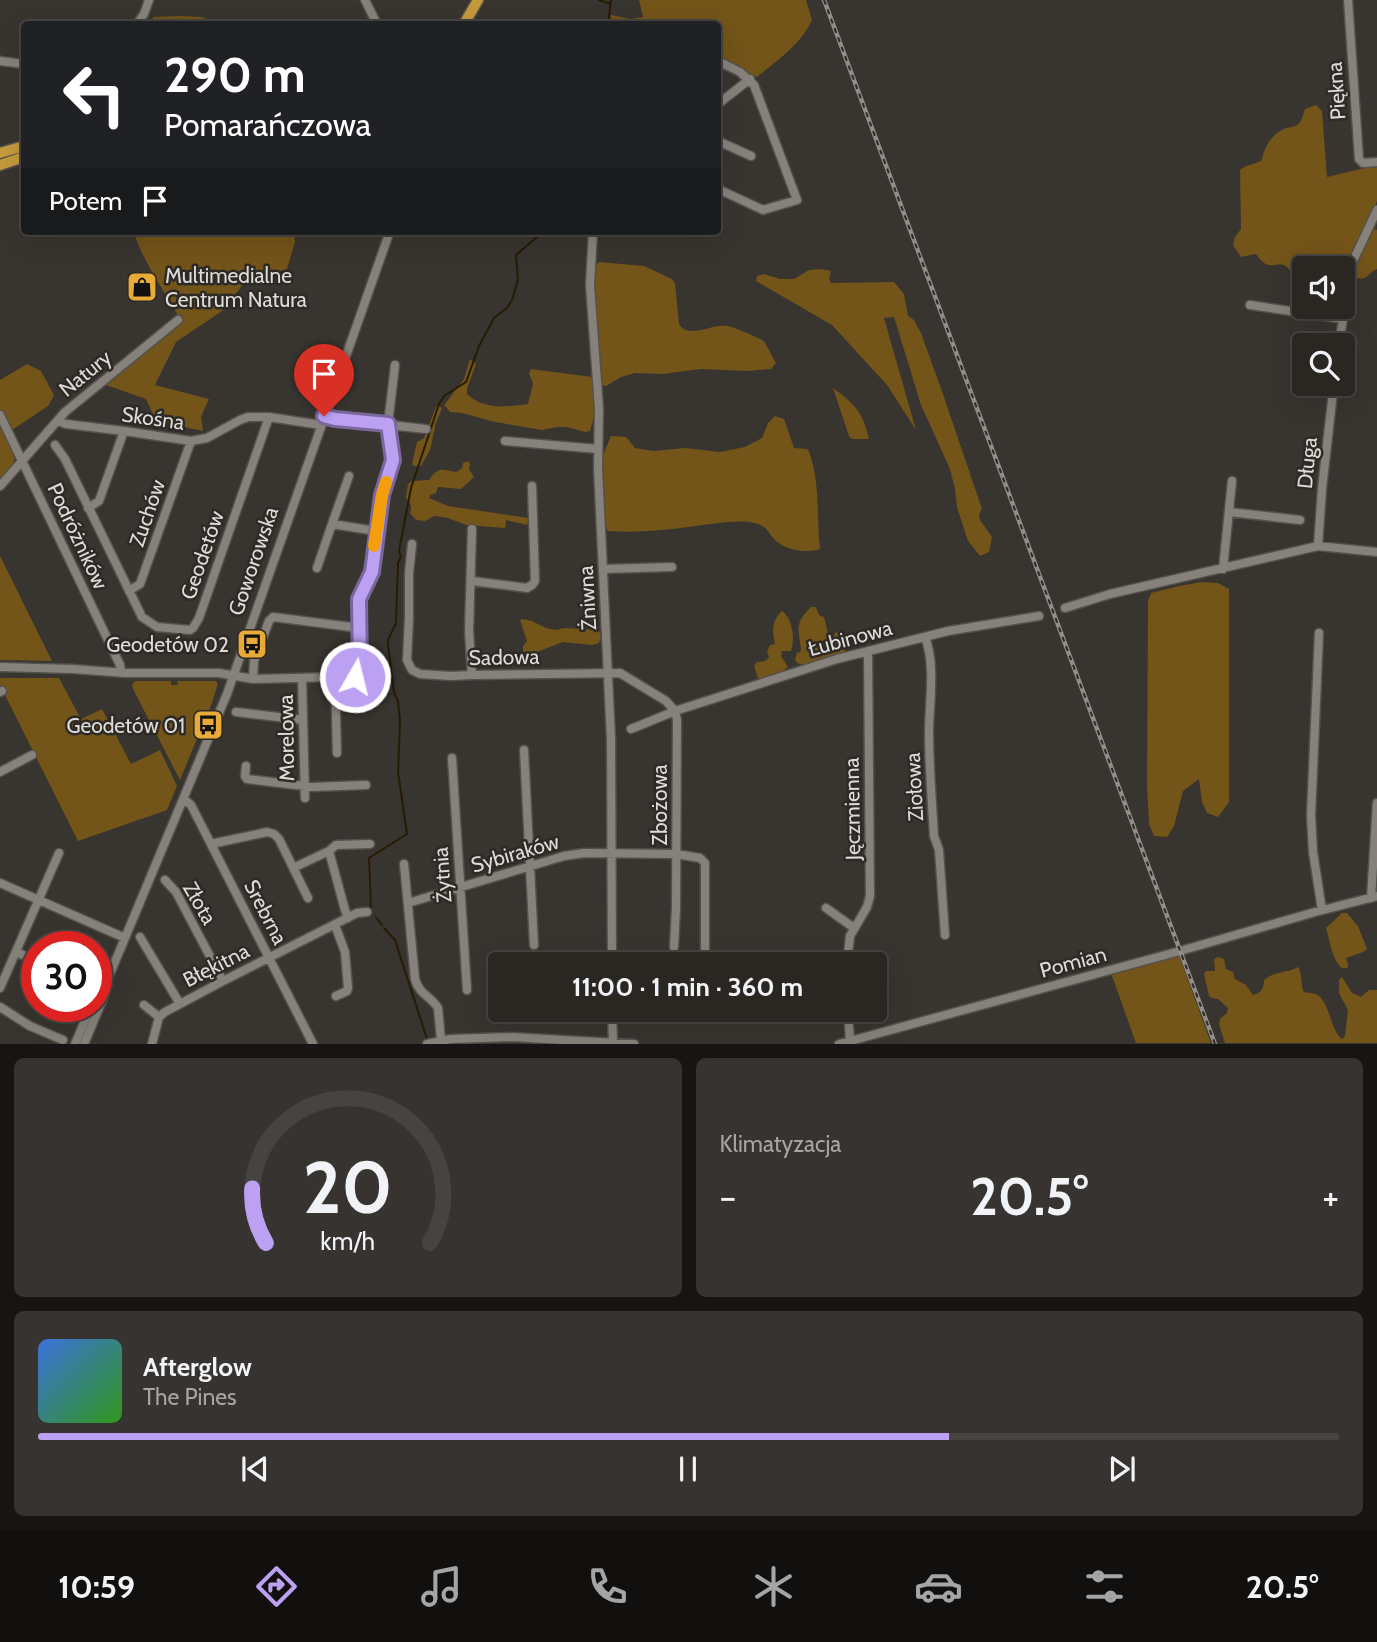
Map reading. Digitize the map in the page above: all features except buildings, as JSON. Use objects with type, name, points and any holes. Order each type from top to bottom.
[{"type":"main road","points":[[466,21],[478,0]]},
{"type":"main road","points":[[0,153],[21,147]]},
{"type":"main road","points":[[0,165],[21,158]]},
{"type":"street","points":[[139,21],[149,0]]},
{"type":"street","points":[[365,0],[376,21]]},
{"type":"street","name":"Piękna","points":[[1348,0],[1359,159],[1363,163],[1377,162]]},
{"type":"street","points":[[0,61],[21,64]]},
{"type":"street","points":[[721,62],[740,72],[754,85],[797,200],[763,210],[721,190]]},
{"type":"street","points":[[721,102],[750,79]]},
{"type":"street","points":[[721,142],[751,156]]},
{"type":"street","points":[[1355,257],[1377,209]]},
{"type":"street","name":"Goworowska","points":[[112,967],[233,676],[389,235]]},
{"type":"street","name":"Żniwna","points":[[593,235],[590,285],[600,409],[598,449],[609,673],[612,952]]},
{"type":"street","points":[[1250,305],[1292,311]]},
{"type":"street","points":[[1341,333],[1343,319]]},
{"type":"street","name":"Natury","points":[[0,486],[75,403],[178,320]]},
{"type":"street","points":[[0,667],[121,673],[219,673],[253,679],[355,677],[360,667],[359,599],[372,572],[382,495],[393,460],[388,424],[396,365]]},
{"type":"street","name":"Długa","points":[[1318,546],[1333,396]]},
{"type":"street","name":"Podróżników","points":[[0,415],[120,665],[121,673]]},
{"type":"street","name":"Skośna","points":[[58,421],[191,441],[207,438],[248,417],[323,421],[335,419],[426,429]]},
{"type":"street","name":"Geodetów","points":[[55,445],[61,452],[142,617],[151,624],[183,630],[193,628],[199,618],[269,417]]},
{"type":"street","points":[[89,508],[99,501],[124,431]]},
{"type":"street","name":"Zuchów","points":[[129,591],[140,584],[191,441]]},
{"type":"street","points":[[505,442],[598,449]]},
{"type":"street","points":[[317,568],[349,476]]},
{"type":"street","points":[[1223,569],[1232,481]]},
{"type":"street","points":[[472,581],[527,588],[535,581],[532,486]]},
{"type":"street","points":[[1229,512],[1300,520]]},
{"type":"street","points":[[332,524],[376,531]]},
{"type":"street","points":[[472,529],[472,675]]},
{"type":"street","name":"Sadowa","points":[[412,544],[407,660],[412,670],[420,674],[451,676],[609,673]]},
{"type":"street","points":[[1065,608],[1110,594],[1318,546],[1377,552]]},
{"type":"street","points":[[603,569],[672,567]]},
{"type":"street","name":"Łubinowa","points":[[675,711],[803,669],[868,651],[948,631],[1039,616]]},
{"type":"street","points":[[253,679],[254,661],[273,617],[359,628]]},
{"type":"street","points":[[1319,633],[1311,815],[1319,911]]},
{"type":"street","name":"Ziołowa","points":[[925,637],[929,648],[929,736],[934,836],[939,850],[945,935]]},
{"type":"street","name":"Jęczmienna","points":[[848,952],[850,936],[867,907],[870,896],[868,651]]},
{"type":"street","points":[[609,673],[623,674],[666,701],[675,711],[631,729]]},
{"type":"street","points":[[335,677],[337,753]]},
{"type":"street","name":"Morelowa","points":[[302,678],[305,798]]},
{"type":"street","name":"Zbożowa","points":[[674,947],[675,711]]},
{"type":"street","points":[[236,712],[303,720]]},
{"type":"street","points":[[524,750],[534,945]]},
{"type":"street","points":[[0,772],[32,755]]},
{"type":"street","name":"Żytnia","points":[[452,758],[467,990]]},
{"type":"street","points":[[246,766],[247,779],[305,786],[366,785]]},
{"type":"street","name":"Srebrna","points":[[184,799],[191,805],[313,1044]]},
{"type":"street","points":[[1374,897],[1377,803]]},
{"type":"street","points":[[211,844],[267,832],[274,834],[279,839],[307,898]]},
{"type":"street","points":[[293,868],[329,852],[340,844],[370,844]]},
{"type":"street","points":[[329,852],[348,918]]},
{"type":"street","points":[[0,988],[59,853]]},
{"type":"street","name":"Sybiraków","points":[[408,903],[574,854],[676,854]]},
{"type":"street","points":[[676,854],[700,858],[705,863],[705,952]]},
{"type":"street","points":[[404,864],[415,979],[423,995],[432,1000],[438,1008],[441,1040]]},
{"type":"street","name":"Złota","points":[[165,880],[176,892],[223,981]]},
{"type":"street","points":[[0,883],[125,938]]},
{"type":"street","name":"Pomian","points":[[839,1044],[1374,897]]},
{"type":"street","points":[[826,908],[855,928]]},
{"type":"street","name":"Błękitna","points":[[159,1017],[223,981],[348,918],[367,912]]},
{"type":"street","points":[[335,925],[345,952],[348,988],[336,996]]},
{"type":"street","points":[[140,937],[180,1004]]},
{"type":"street","points":[[16,952],[21,954]]},
{"type":"street","points":[[144,1005],[159,1017],[152,1044]]},
{"type":"street","points":[[0,1007],[30,1026],[63,1040]]},
{"type":"street","points":[[75,1044],[84,1022]]},
{"type":"street","name":"Goworowska","points":[[84,1044],[93,1022]]},
{"type":"street","points":[[612,1022],[612,1042]]},
{"type":"street","points":[[849,1022],[850,1041]]},
{"type":"street","points":[[427,1044],[441,1040],[512,1037],[634,1044]]},
{"type":"shaded area","points":[[639,0],[806,0],[812,20],[795,44],[757,77],[721,59],[721,21],[610,21],[611,15],[631,19],[643,17]]},
{"type":"shaded area","points":[[154,17],[202,17],[211,21],[151,21]]},
{"type":"shaded area","points":[[1316,105],[1322,111],[1327,177],[1377,165],[1377,201],[1355,259],[1355,256],[1292,256],[1292,275],[1285,266],[1267,264],[1256,254],[1241,257],[1233,245],[1241,229],[1240,170],[1262,160],[1273,137],[1281,130],[1297,125],[1305,109]]},
{"type":"shaded area","points":[[1372,228],[1377,230],[1377,269],[1365,278],[1355,277]]},
{"type":"shaded area","points":[[135,235],[294,235],[295,242],[287,269],[276,272],[260,270],[244,283],[222,311],[176,342],[155,385],[209,399],[201,417],[203,431],[156,421],[146,399],[106,385],[142,352],[182,322]]},
{"type":"shaded area","points":[[599,262],[644,266],[672,279],[675,283],[679,324],[683,329],[694,331],[721,326],[735,328],[764,341],[776,363],[771,369],[748,371],[701,369],[662,374],[635,373],[606,386],[599,385],[593,267]]},
{"type":"shaded area","points":[[809,270],[831,271],[831,283],[894,282],[904,294],[908,316],[914,320],[921,333],[982,509],[980,520],[992,537],[989,552],[980,556],[968,541],[957,507],[950,469],[921,405],[894,317],[884,318],[916,430],[887,385],[832,325],[756,281],[757,276],[764,274],[780,279],[794,279]]},
{"type":"shaded area","points":[[470,359],[476,364],[467,394],[488,405],[528,404],[533,384],[529,373],[531,369],[592,377],[595,413],[590,431],[567,427],[542,430],[450,412],[444,405],[464,379]]},
{"type":"shaded area","points":[[27,364],[41,371],[54,395],[48,406],[12,430],[15,458],[0,482],[0,380]]},
{"type":"shaded area","points":[[833,388],[857,409],[869,439],[852,439],[849,436]]},
{"type":"shaded area","points":[[436,407],[442,408],[430,450],[421,466],[414,466],[412,464],[417,442],[424,438]]},
{"type":"shaded area","points":[[775,416],[784,419],[794,448],[808,449],[816,486],[820,549],[808,551],[789,548],[778,543],[762,526],[748,522],[630,532],[608,531],[604,525],[603,455],[611,436],[626,437],[635,448],[653,451],[685,448],[720,452],[745,447],[762,438],[768,423]]},
{"type":"shaded area","points":[[468,461],[474,477],[461,489],[438,487],[436,493],[429,498],[448,506],[529,518],[527,525],[506,520],[505,528],[466,525],[434,516],[425,521],[416,520],[410,513],[411,505],[406,498],[408,484],[412,481],[429,480],[440,470],[456,472]]},
{"type":"shaded area","points":[[0,556],[52,661],[0,660]]},
{"type":"shaded area","points":[[1202,582],[1218,583],[1229,589],[1229,802],[1218,817],[1207,813],[1202,802],[1199,779],[1183,791],[1174,826],[1167,837],[1154,836],[1149,824],[1147,785],[1148,601],[1151,593]]},
{"type":"shaded area","points":[[811,607],[816,607],[819,615],[824,617],[828,650],[832,652],[834,649],[833,637],[836,632],[840,632],[844,638],[845,652],[804,665],[797,663],[795,659],[801,649],[799,626],[802,617]]},
{"type":"shaded area","points":[[782,611],[789,619],[793,635],[791,651],[782,651],[781,656],[788,667],[779,674],[760,679],[754,666],[769,657],[767,651],[770,645],[775,644],[775,622]]},
{"type":"shaded area","points":[[520,620],[555,630],[599,630],[601,637],[599,643],[592,645],[563,642],[529,655],[523,651],[527,641]]},
{"type":"shaded area","points":[[0,678],[59,678],[81,719],[102,709],[131,764],[160,750],[177,786],[167,810],[78,841],[0,685]]},
{"type":"shaded area","points":[[135,681],[171,681],[171,685],[178,685],[177,681],[218,683],[180,780],[133,689]]},
{"type":"shaded area","points":[[1342,913],[1347,913],[1358,926],[1367,949],[1346,958],[1348,968],[1342,968],[1336,960],[1326,928]]},
{"type":"shaded area","points":[[1179,955],[1211,1043],[1136,1043],[1111,973]]},
{"type":"shaded area","points":[[1214,959],[1224,959],[1226,969],[1233,972],[1235,979],[1246,985],[1253,995],[1260,991],[1268,977],[1298,967],[1304,992],[1316,994],[1321,998],[1342,1039],[1345,1036],[1348,1010],[1339,993],[1339,980],[1342,977],[1352,993],[1361,997],[1369,990],[1377,990],[1377,1043],[1225,1043],[1219,1024],[1228,1008],[1218,999],[1209,996],[1204,974],[1206,971],[1215,971]]},
{"type":"waterway","points":[[599,0],[611,4]]},
{"type":"waterway","points":[[608,21],[611,0]]},
{"type":"waterway","points":[[371,907],[369,858],[407,834],[398,772],[400,721],[388,640],[396,623],[398,563],[401,557],[399,551],[411,488],[439,404],[444,396],[466,382],[479,346],[494,318],[507,308],[512,300],[518,280],[516,255],[539,235]]},
{"type":"waterway","points":[[376,917],[382,925]]},
{"type":"waterway","points":[[384,928],[395,940],[427,1039]]},
{"type":"railway","points":[[824,0],[1215,1044]]},
{"type":"slow traffic","points":[[374,546],[386,482]]},
{"type":"place","name":"Multimedialne Centrum Natura","points":[[142,287]]},
{"type":"place","name":"Geodetów 02","points":[[252,644]]},
{"type":"place","name":"Geodetów 01","points":[[208,725]]},
{"type":"route","points":[[324,416],[388,424],[392,451],[393,460],[382,495],[376,531],[372,572],[359,599],[360,667],[355,677]]}]
